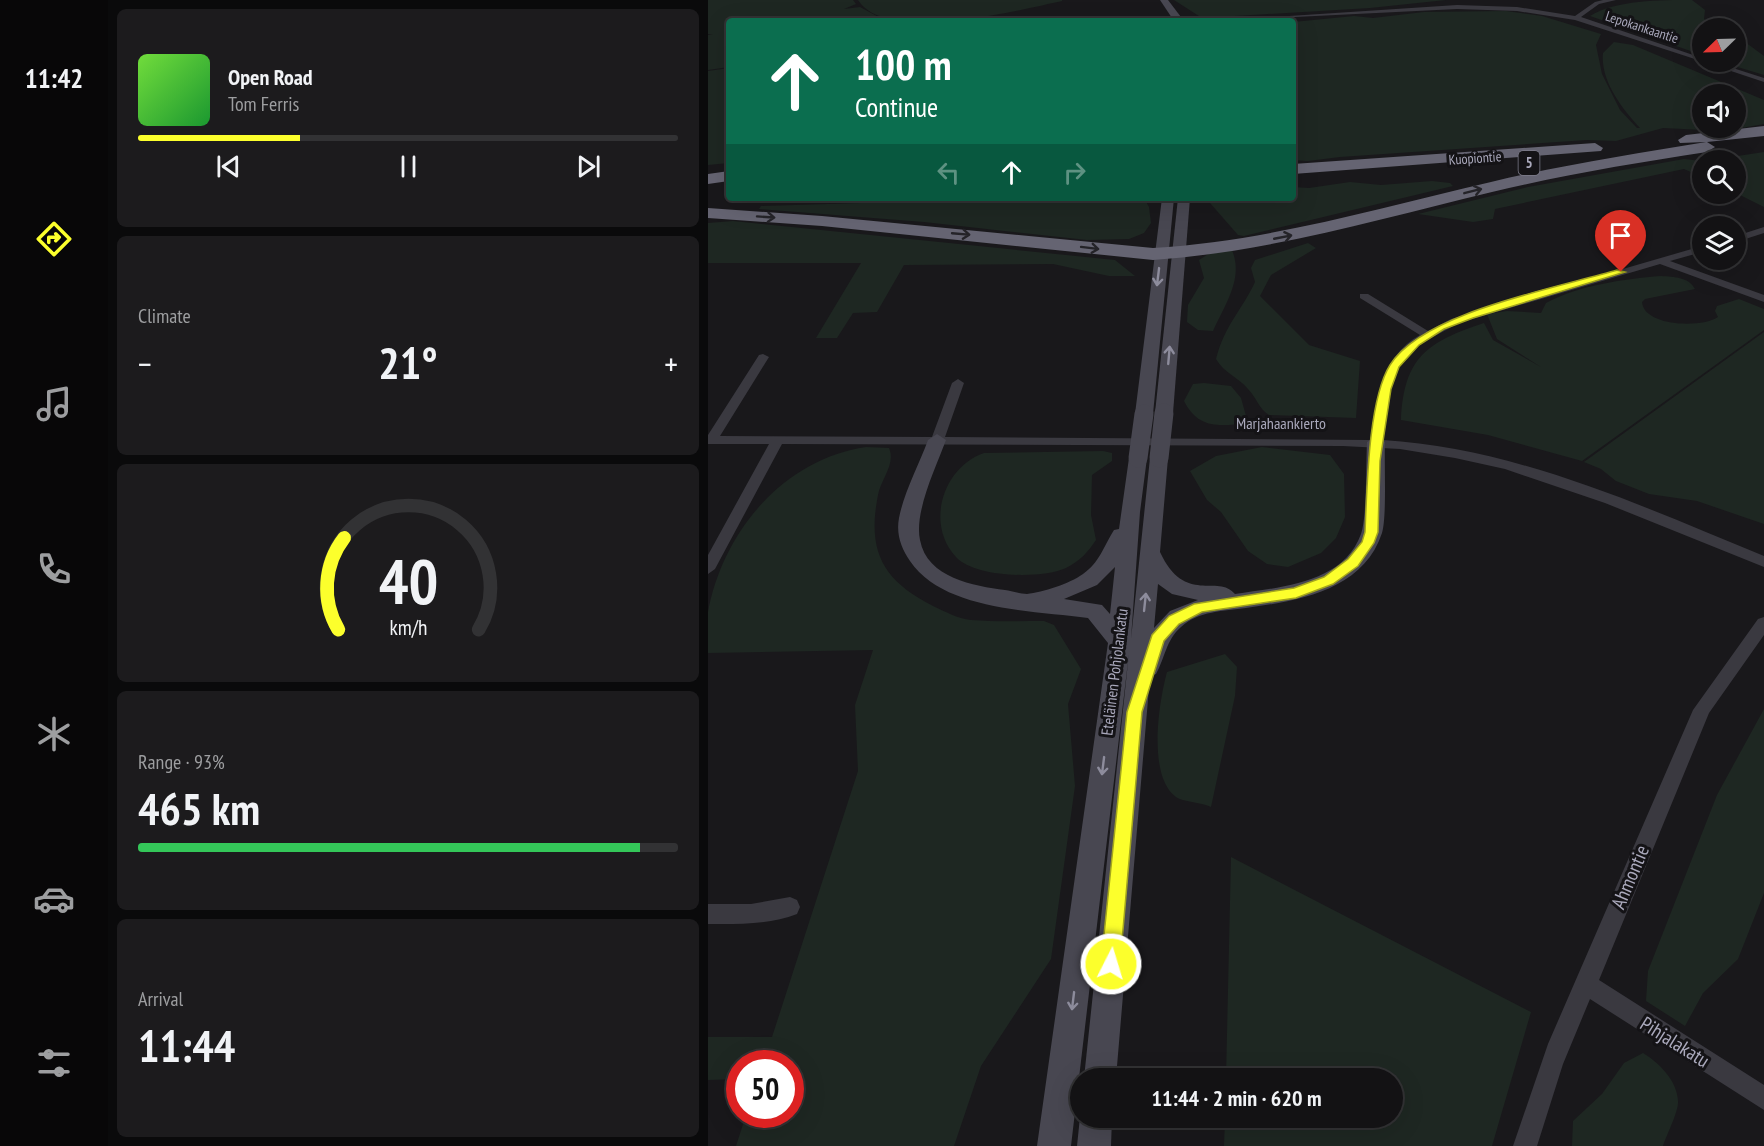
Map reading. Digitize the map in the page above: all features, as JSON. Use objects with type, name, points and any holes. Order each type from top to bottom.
[{"type":"highway","name":"Kuopiontie","points":[[1296,168],[1380,165],[1552,152],[1764,131]]},
{"type":"highway","name":"Kuopiontie","points":[[1296,178],[1533,163],[1764,140]]},
{"type":"highway","points":[[708,213],[822,221],[1169,254],[1297,234],[1551,173],[1707,147]]},
{"type":"highway","points":[[708,179],[726,176]]},
{"type":"highway","points":[[708,192],[726,191]]},
{"type":"highway","points":[[708,201],[726,200]]},
{"type":"main road","points":[[1164,0],[1177,18]]},
{"type":"main road","name":"Eteläinen Pohjolankatu","points":[[1054,1146],[1119,643],[1130,512],[1164,413],[1169,254],[1168,201]]},
{"type":"main road","name":"Eteläinen Pohjolankatu","points":[[1101,1068],[1150,552],[1149,458],[1144,414],[1169,254],[1183,201]]},
{"type":"main road","points":[[937,440],[911,507],[908,529],[912,549],[926,569],[935,577],[961,590],[993,597],[1029,600],[1094,611],[1105,621],[1119,643]]},
{"type":"main road","points":[[1135,712],[1157,639],[1174,620],[1199,607],[1275,597],[1312,588],[1339,574],[1361,553],[1368,543],[1374,520],[1377,442]]},
{"type":"main road","points":[[1029,600],[1071,589],[1095,577],[1112,559],[1130,512]]},
{"type":"main road","points":[[1150,552],[1155,570],[1167,583],[1184,591],[1247,599]]},
{"type":"main road","points":[[1094,1146],[1095,1128]]},
{"type":"street","points":[[1589,0],[1597,3]]},
{"type":"street","points":[[1576,18],[1597,3],[1613,0]]},
{"type":"street","name":"Lepokankaantie","points":[[1261,18],[1488,3],[1576,18],[1692,57]]},
{"type":"street","points":[[1739,72],[1764,80]]},
{"type":"street","points":[[1746,236],[1764,230]]},
{"type":"street","points":[[1377,442],[1390,376],[1407,350],[1427,335],[1470,316],[1692,252]]},
{"type":"street","points":[[1659,261],[1764,299]]},
{"type":"street","points":[[1364,296],[1427,335]]},
{"type":"street","points":[[709,440],[763,357]]},
{"type":"street","points":[[937,440],[958,383]]},
{"type":"street","name":"Marjahaankierto","points":[[709,440],[1377,442],[1452,451],[1522,468],[1605,498],[1764,562]]},
{"type":"street","points":[[708,569],[777,441]]},
{"type":"street","name":"Ahmontie","points":[[1525,1146],[1539,1096],[1565,1027],[1586,984],[1702,710],[1764,623]]},
{"type":"street","points":[[708,914],[751,914],[790,907]]},
{"type":"street","name":"Pihjalakatu","points":[[1586,984],[1764,1098]]},
{"type":"shaded area","points":[[708,0],[853,0],[856,4],[844,9],[860,7],[880,18],[726,18],[726,67],[708,70],[708,35],[713,34],[708,34]]},
{"type":"shaded area","points":[[858,0],[1062,0],[978,18],[889,18],[873,13]]},
{"type":"shaded area","points":[[1174,0],[1446,0],[1370,8],[1202,18]]},
{"type":"shaded area","points":[[1692,0],[1705,10],[1704,18],[1692,18],[1692,52],[1590,16],[1612,7],[1653,1]]},
{"type":"shaded area","points":[[1506,11],[1542,16],[1601,34],[1596,45],[1602,74],[1620,110],[1637,128],[1640,128],[1614,94],[1605,73],[1603,53],[1614,42],[1633,45],[1692,70],[1692,72],[1726,84],[1692,84],[1692,129],[1663,128],[1616,141],[1587,140],[1296,160],[1296,22],[1354,16],[1373,18],[1424,12]]},
{"type":"shaded area","points":[[1746,43],[1764,56],[1764,75],[1746,70]]},
{"type":"shaded area","points":[[726,68],[726,163],[708,165],[708,71]]},
{"type":"shaded area","points":[[1746,92],[1764,100],[1764,124],[1746,127]]},
{"type":"shaded area","points":[[1764,152],[1764,207],[1746,198],[1746,155]]},
{"type":"shaded area","points":[[1684,159],[1692,160],[1692,173],[1684,169],[1495,209],[1493,219],[1473,222],[1418,214],[1528,187]]},
{"type":"shaded area","points":[[1432,181],[1450,183],[1453,186],[1244,236],[1238,235],[1206,201],[1296,201],[1296,187],[1309,188],[1350,182],[1381,185]]},
{"type":"shaded area","points":[[928,201],[1146,201],[1149,207],[1151,223],[1144,233],[1129,239],[1087,240],[924,222],[759,209],[761,206]]},
{"type":"shaded area","points":[[733,221],[1115,260],[1135,276],[1109,276],[1053,264],[904,265],[877,312],[853,313],[837,338],[816,338],[861,263],[708,263],[708,223]]},
{"type":"shaded area","points":[[1308,243],[1316,248],[1271,275],[1260,296],[1309,345],[1360,361],[1356,418],[1269,415],[1262,409],[1251,392],[1216,359],[1229,327],[1255,282],[1251,268],[1255,260]]},
{"type":"shaded area","points":[[1231,248],[1236,269],[1228,301],[1213,331],[1198,330],[1187,322],[1188,305],[1204,278],[1199,260],[1210,253]]},
{"type":"shaded area","points":[[1661,276],[1685,280],[1695,289],[1645,299],[1642,302],[1645,310],[1653,316],[1675,323],[1711,321],[1718,317],[1715,311],[1717,306],[1739,299],[1764,309],[1764,330],[1582,461],[1488,435],[1401,420],[1407,381],[1422,355],[1433,345],[1464,330],[1484,323],[1493,340],[1541,367],[1497,339],[1487,314],[1507,311],[1541,313],[1546,303],[1588,287]]},
{"type":"shaded area","points":[[1764,332],[1764,524],[1697,501],[1649,494],[1616,481],[1601,469],[1584,462]]},
{"type":"shaded area","points":[[1193,384],[1231,386],[1241,398],[1248,423],[1219,425],[1196,417],[1184,401]]},
{"type":"shaded area","points":[[866,447],[889,448],[891,460],[878,495],[875,532],[882,562],[901,586],[933,606],[961,618],[989,621],[1044,621],[1054,625],[1081,669],[1068,704],[1075,786],[1051,959],[981,1066],[954,1146],[736,1146],[742,1128],[804,1128],[804,1050],[726,1050],[726,1079],[708,1080],[708,1037],[772,1037],[858,771],[855,705],[873,650],[708,653],[708,612],[727,554],[743,527],[784,483],[809,466],[836,454]]},
{"type":"shaded area","points":[[1262,447],[1330,455],[1344,474],[1345,517],[1336,538],[1321,553],[1288,567],[1267,564],[1248,551],[1221,512],[1207,500],[1190,471],[1216,456]]},
{"type":"shaded area","points":[[1103,451],[1112,453],[1112,461],[1092,475],[1091,515],[1096,540],[1083,556],[1066,568],[1041,574],[993,573],[965,564],[956,557],[947,544],[940,513],[943,498],[949,483],[970,460],[984,453]]},
{"type":"shaded area","points":[[1225,654],[1237,667],[1235,696],[1211,807],[1179,799],[1167,787],[1161,773],[1158,756],[1159,719],[1167,672]]},
{"type":"shaded area","points":[[1764,709],[1764,893],[1738,959],[1703,993],[1685,1026],[1646,1001],[1648,971],[1717,795]]},
{"type":"shaded area","points":[[1231,857],[1531,1012],[1492,1146],[1224,1146],[1225,1128],[1403,1128],[1403,1068],[1226,1068]]},
{"type":"shaded area","points":[[1643,1053],[1666,1073],[1677,1093],[1676,1111],[1663,1146],[1572,1146],[1573,1121],[1602,1094],[1624,1063]]},
{"type":"route","points":[[1111,964],[1135,712],[1157,639],[1174,620],[1199,607],[1275,597],[1312,588],[1339,574],[1361,553],[1368,543],[1374,520],[1374,461],[1385,389],[1394,366],[1416,342],[1455,321],[1621,272]]}]
